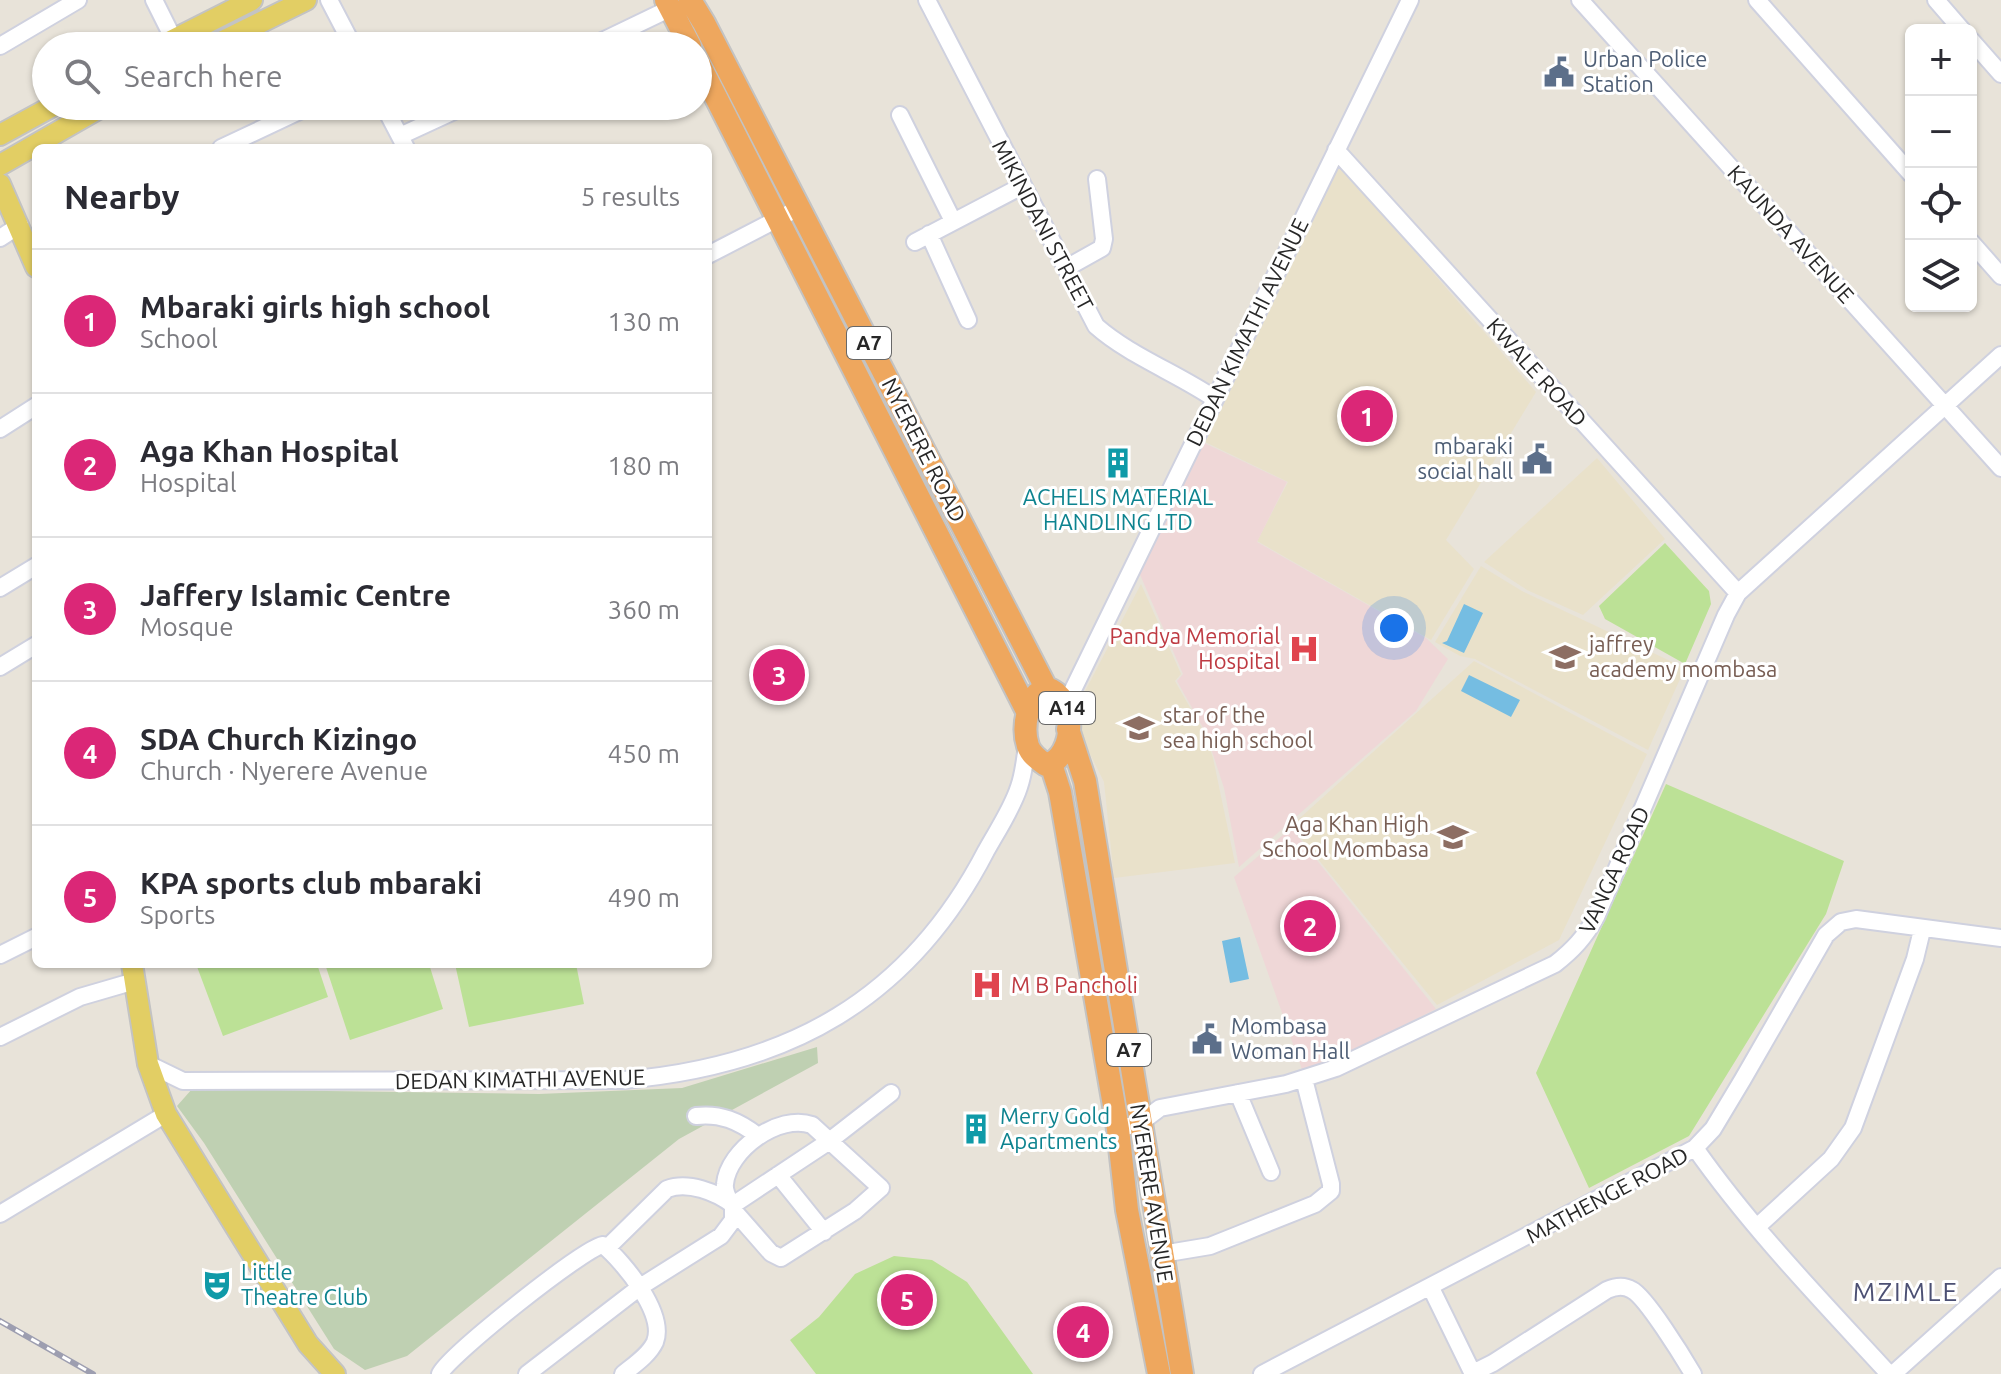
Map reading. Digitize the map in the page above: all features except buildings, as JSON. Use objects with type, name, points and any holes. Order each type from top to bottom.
[{"type":"highway","name":"NYERERE ROAD","points":[[676,3],[704,23],[709,32]]},
{"type":"highway","points":[[676,3],[684,32]]},
{"type":"highway","points":[[694,32],[704,23]]},
{"type":"highway","name":"NYERERE ROAD","points":[[712,39],[945,491],[1054,693]]},
{"type":"highway","name":"NYERERE ROAD","points":[[712,90],[1028,713]]},
{"type":"highway","points":[[907,475],[931,464]]},
{"type":"highway","points":[[921,502],[945,491]]},
{"type":"highway","name":"A14","points":[[1054,693],[1068,729],[1062,756],[1049,765],[1030,751],[1027,745],[1028,713],[1033,696],[1054,693]]},
{"type":"highway","name":"NYERERE AVENUE","points":[[1068,729],[1085,781],[1137,1097],[1129,1126],[1127,1210],[1159,1374]]},
{"type":"highway","name":"NYERERE AVENUE","points":[[1049,765],[1060,792],[1114,1100],[1129,1126],[1162,1254],[1181,1374]]},
{"type":"highway","points":[[1081,910],[1105,903]]},
{"type":"highway","points":[[1105,1052],[1129,1048]]},
{"type":"highway","points":[[1127,1210],[1181,1374]]},
{"type":"main road","points":[[195,32],[252,0]]},
{"type":"main road","points":[[241,32],[306,0]]},
{"type":"main road","points":[[32,118],[2,134],[8,160],[32,146]]},
{"type":"main road","points":[[36,144],[78,120]]},
{"type":"main road","points":[[0,184],[32,256]]},
{"type":"main road","points":[[132,969],[148,1064],[164,1109],[308,1344],[335,1374]]},
{"type":"street","points":[[0,46],[78,0]]},
{"type":"street","points":[[154,0],[172,32]]},
{"type":"street","points":[[329,0],[346,32]]},
{"type":"street","name":"MIKINDANI STREET","points":[[927,0],[1096,326],[1215,399]]},
{"type":"street","name":"DEDAN KIMATHI AVENUE","points":[[1054,693],[1085,665],[1410,0]]},
{"type":"street","name":"KAUNDA AVENUE","points":[[1580,0],[2001,468]]},
{"type":"street","points":[[1936,0],[1957,24]]},
{"type":"street","points":[[1764,2],[1906,168]]},
{"type":"street","points":[[619,32],[676,3]]},
{"type":"street","points":[[1977,47],[2001,74]]},
{"type":"street","points":[[900,115],[953,221]]},
{"type":"street","points":[[229,144],[280,120]]},
{"type":"street","points":[[391,120],[403,142],[441,120]]},
{"type":"street","name":"KWALE ROAD","points":[[1336,150],[1738,593]]},
{"type":"street","points":[[1068,267],[1102,248],[1104,239],[1097,179]]},
{"type":"street","points":[[968,320],[922,238],[1022,186]]},
{"type":"street","points":[[712,253],[799,208]]},
{"type":"street","points":[[0,238],[20,225]]},
{"type":"street","points":[[1977,249],[2001,276]]},
{"type":"street","name":"VANGA ROAD","points":[[1129,1126],[1160,1108],[1304,1079],[1336,1068],[1555,964],[1572,951],[1586,936],[1596,917],[1738,593],[2001,355]]},
{"type":"street","points":[[0,429],[32,409]]},
{"type":"street","points":[[1,586],[32,568]]},
{"type":"street","points":[[0,667],[32,647]]},
{"type":"street","points":[[1019,788],[1027,745]]},
{"type":"street","points":[[1019,788],[1049,765]]},
{"type":"street","name":"DEDAN KIMATHI AVENUE","points":[[148,1064],[183,1081],[624,1080],[694,1072],[739,1061],[781,1045],[828,1021],[871,993],[911,959],[958,902],[1019,788]]},
{"type":"street","name":"MATHENGE ROAD","points":[[1262,1374],[1695,1148],[1713,1129],[1736,1092],[1821,942],[1841,922],[1856,919],[2001,938]]},
{"type":"street","points":[[1758,1226],[1831,1159],[1853,1128],[1915,959],[1922,930]]},
{"type":"street","points":[[4,948],[32,938]]},
{"type":"street","points":[[0,1037],[132,969]]},
{"type":"street","points":[[1162,1254],[1210,1246],[1326,1197],[1331,1191],[1304,1079]]},
{"type":"street","points":[[0,1214],[164,1109],[170,1092],[183,1081]]},
{"type":"street","points":[[732,1207],[828,1142],[891,1093]]},
{"type":"street","points":[[1238,1093],[1271,1172]]},
{"type":"street","points":[[1114,1100],[1137,1097],[1143,1103],[1160,1108]]},
{"type":"street","points":[[696,1116],[718,1116],[742,1124],[758,1136]]},
{"type":"street","points":[[527,1374],[640,1287],[721,1236],[730,1225],[732,1207],[725,1184],[732,1162],[758,1136],[804,1122],[812,1125],[881,1188],[855,1211],[781,1258],[776,1257],[732,1207],[703,1190],[675,1186],[667,1189],[607,1248]]},
{"type":"street","points":[[1695,1148],[1811,1290],[1891,1374],[2001,1277]]},
{"type":"street","points":[[778,1175],[824,1232]]},
{"type":"street","points":[[440,1374],[458,1352],[597,1246],[607,1248],[640,1287],[651,1308],[657,1331],[649,1351],[623,1374]]},
{"type":"street","points":[[1431,1288],[1473,1374],[1607,1290],[1625,1287],[1646,1300],[1652,1314],[1693,1374]]},
{"type":"shaded area","points":[[1338,167],[1346,172],[1536,392],[1446,540],[1474,569],[1431,640],[1257,541],[1288,482],[1201,440]]},
{"type":"shaded area","name":"Pandya Memorial Hospital","points":[[1200,441],[1287,482],[1257,542],[1426,638],[1448,659],[1416,711],[1239,867],[1224,788],[1206,733],[1177,681],[1183,674],[1138,570]]},
{"type":"shaded area","points":[[1597,458],[1665,539],[1583,615],[1527,590],[1484,562]]},
{"type":"shaded area","name":"jaffrey academy mombasa","points":[[1481,566],[1522,591],[1685,668],[1648,750],[1475,659],[1460,656],[1435,642]]},
{"type":"shaded area","name":"star of the sea high school","points":[[1141,584],[1181,674],[1175,681],[1205,734],[1235,863],[1114,878],[1104,782],[1074,722],[1082,697]]},
{"type":"shaded area","name":"Aga Khan High School Mombasa","points":[[1474,661],[1647,754],[1559,940],[1437,1005],[1291,826]]},
{"type":"shaded area","points":[[1291,828],[1436,1009],[1304,1075],[1234,877]]},
{"type":"green space","points":[[1665,543],[1709,591],[1711,604],[1685,664],[1605,619],[1599,606]]},
{"type":"green space","points":[[1666,784],[1844,861],[1826,914],[1689,1136],[1589,1188],[1536,1073]]},
{"type":"green space","points":[[198,968],[318,968],[328,997],[223,1036]]},
{"type":"green space","points":[[326,968],[430,968],[443,1009],[350,1040]]},
{"type":"green space","points":[[456,968],[577,968],[584,1004],[469,1027]]},
{"type":"green space","points":[[817,1047],[818,1063],[679,1139],[407,1356],[365,1370],[334,1349],[204,1143],[177,1106],[192,1089],[539,1094],[682,1088]]},
{"type":"green space","points":[[894,1256],[932,1260],[967,1282],[1033,1374],[816,1374],[790,1340],[819,1317],[855,1274]]},
{"type":"water","points":[[1464,604],[1483,613],[1464,653],[1442,643],[1447,641]]},
{"type":"water","points":[[1469,675],[1520,700],[1511,717],[1461,691]]},
{"type":"water","points":[[1240,937],[1249,979],[1230,983],[1222,941]]},
{"type":"railway","points":[[0,1321],[93,1374]]},
{"type":"place","name":"Urban Police Station","points":[[1559,72]]},
{"type":"place","name":"Mbaraki girls high school","points":[[1367,416]]},
{"type":"place","name":"mbaraki social hall","points":[[1537,459]]},
{"type":"place","name":"ACHELIS MATERIAL HANDLING LTD","points":[[1118,463]]},
{"type":"place","name":"Pandya Memorial Hospital","points":[[1304,649]]},
{"type":"place","name":"jaffrey academy mombasa","points":[[1565,657]]},
{"type":"place","name":"Jaffery Islamic Centre","points":[[779,675]]},
{"type":"place","name":"star of the sea high school","points":[[1139,728]]},
{"type":"place","name":"Aga Khan High School Mombasa","points":[[1453,837]]},
{"type":"place","name":"Aga Khan Hospital","points":[[1310,926]]},
{"type":"place","name":"M B Pancholi","points":[[987,985]]},
{"type":"place","name":"Mombasa Woman Hall","points":[[1207,1039]]},
{"type":"place","name":"Merry Gold Apartments","points":[[976,1129]]},
{"type":"place","name":"Little Theatre Club","points":[[217,1285]]},
{"type":"place","name":"KPA sports club mbaraki","points":[[907,1300]]},
{"type":"place","name":"SDA Church Kizingo","points":[[1083,1332]]},
{"type":"district","name":"MZIMLE","points":[[1906,1292]]}]
